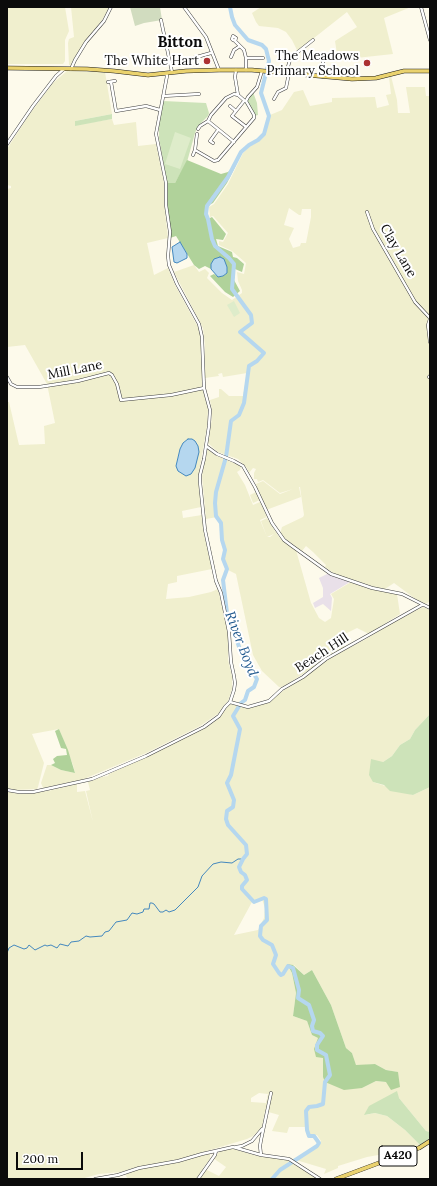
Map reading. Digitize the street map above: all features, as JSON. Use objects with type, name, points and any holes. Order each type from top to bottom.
[{"type":"main road","points":[[7,68],[106,70],[148,75],[172,72],[246,70],[364,79],[404,72],[430,71]]},
{"type":"main road","name":"A420","points":[[336,1179],[419,1148],[430,1141]]},
{"type":"street","points":[[71,69],[86,42],[104,21],[111,7]]},
{"type":"street","points":[[184,7],[206,37],[219,70]]},
{"type":"street","points":[[421,7],[430,40]]},
{"type":"street","points":[[161,20],[172,72]]},
{"type":"street","points":[[235,40],[244,50],[246,70]]},
{"type":"street","points":[[274,99],[278,92],[286,88],[290,60],[313,40]]},
{"type":"street","points":[[231,57],[234,50],[240,46]]},
{"type":"street","points":[[193,58],[212,53]]},
{"type":"street","points":[[246,58],[263,58]]},
{"type":"street","points":[[323,58],[323,77]]},
{"type":"street","points":[[7,144],[33,106],[64,68]]},
{"type":"street","points":[[236,70],[235,76],[238,95]]},
{"type":"street","points":[[245,126],[232,116],[248,96],[258,87],[262,71]]},
{"type":"street","points":[[7,790],[33,792],[92,779],[146,756],[204,727],[219,716],[230,702],[234,690],[235,683],[230,660],[230,632],[221,593],[216,581],[205,530],[200,482],[210,410],[204,388],[204,346],[201,329],[177,284],[168,262],[170,232],[166,205],[166,183],[156,134],[167,76],[166,73]]},
{"type":"street","points":[[111,82],[116,111],[146,106],[160,110]]},
{"type":"street","points":[[163,96],[199,94]]},
{"type":"street","points":[[195,150],[217,161],[254,118],[254,115],[245,101],[238,95],[234,94],[226,98],[211,115],[208,121],[198,129]]},
{"type":"street","points":[[230,106],[236,110]]},
{"type":"street","points":[[208,121],[234,142]]},
{"type":"street","points":[[213,143],[210,141],[218,130]]},
{"type":"street","points":[[193,155],[197,134]]},
{"type":"street","name":"Clay Lane","points":[[367,212],[373,229],[415,302],[430,318]]},
{"type":"street","points":[[430,318],[428,324],[430,342]]},
{"type":"street","name":"Mill Lane","points":[[7,377],[8,382],[17,387],[39,387],[78,380],[109,372],[112,374],[117,384],[121,400],[171,395],[204,388]]},
{"type":"street","points":[[206,446],[223,457],[240,464],[247,472],[271,522],[284,540],[331,574],[372,588],[402,594],[430,608]]},
{"type":"street","name":"Beach Hill","points":[[230,702],[248,707],[269,701],[282,689],[303,677],[326,659],[422,605]]},
{"type":"street","points":[[261,1155],[260,1146],[270,1093]]},
{"type":"street","points":[[95,1179],[118,1175],[139,1168],[178,1161],[232,1147],[242,1146],[252,1141],[263,1128]]},
{"type":"street","points":[[232,1147],[261,1155],[291,1160],[320,1179]]},
{"type":"street","points":[[198,1179],[215,1155],[216,1151]]},
{"type":"shaded area","points":[[327,574],[350,582],[330,594],[332,598],[331,611],[323,604],[315,608],[313,603],[323,597],[323,588],[319,578]]},
{"type":"green space","points":[[7,7],[65,7],[69,31],[65,40],[65,61],[63,64],[7,64]]},
{"type":"green space","points":[[71,7],[110,7],[71,65],[69,65],[68,43],[69,39],[74,37]]},
{"type":"green space","points":[[130,7],[160,7],[162,20],[135,26]]},
{"type":"green space","points":[[261,7],[411,7],[384,18],[393,54],[338,60],[335,41],[357,27],[347,12],[297,50],[286,32],[278,28],[259,26],[252,13]]},
{"type":"green space","points":[[67,71],[105,72],[112,114],[75,121],[75,125],[112,119],[114,125],[136,122],[138,146],[156,144],[164,183],[164,203],[168,238],[147,243],[154,275],[168,268],[175,285],[199,329],[202,346],[202,386],[208,410],[207,426],[198,478],[201,507],[182,511],[183,518],[202,515],[204,534],[212,569],[177,576],[177,582],[168,584],[166,599],[189,597],[218,589],[228,632],[228,660],[232,676],[232,689],[228,701],[219,713],[200,726],[146,753],[79,781],[43,788],[41,783],[47,765],[75,773],[59,729],[32,734],[44,763],[38,787],[37,789],[14,790],[7,788],[7,402],[9,402],[19,445],[45,444],[44,426],[55,423],[47,384],[25,345],[7,347],[7,189],[11,188],[11,186],[7,185],[7,149],[29,115],[53,83]],"holes":[[[188,439],[191,474],[178,471],[176,465],[180,449],[183,443]]]},
{"type":"green space","points":[[391,76],[397,100],[398,113],[410,113],[406,87],[425,87],[426,96],[430,96],[430,604],[429,602],[425,604],[421,603],[394,583],[385,589],[335,574],[325,567],[326,565],[306,546],[302,551],[283,537],[280,534],[282,527],[303,517],[304,515],[300,487],[301,497],[266,510],[262,499],[253,503],[250,495],[258,491],[256,484],[263,481],[280,494],[293,489],[280,493],[263,480],[258,482],[257,479],[254,479],[256,469],[253,468],[249,473],[247,468],[238,459],[218,452],[208,443],[212,418],[210,400],[219,397],[219,389],[229,396],[243,396],[247,373],[223,377],[222,373],[218,374],[219,376],[205,378],[205,346],[203,328],[174,272],[194,265],[199,272],[205,269],[209,273],[207,278],[222,293],[232,300],[242,293],[237,272],[244,274],[246,263],[232,251],[219,245],[219,241],[223,242],[228,233],[213,216],[210,217],[209,207],[214,204],[228,184],[243,153],[265,135],[270,115],[282,110],[294,92],[303,90],[310,106],[332,102],[332,98],[375,97],[377,108],[389,105],[386,95],[391,94],[389,77]],"holes":[[[289,208],[301,215],[302,209],[311,209],[306,243],[301,243],[300,246],[293,248],[289,239],[294,228],[284,225]]]},
{"type":"green space","points":[[253,92],[257,103],[258,115],[254,116],[244,102],[245,99]]},
{"type":"green space","points":[[163,101],[206,103],[209,113],[198,126],[187,162],[175,183],[167,183],[159,138],[159,125]]},
{"type":"green space","points":[[112,114],[112,119],[75,126],[75,121]]},
{"type":"green space","points":[[175,132],[191,138],[180,169],[165,164]]},
{"type":"green space","points":[[187,160],[221,174],[228,172],[236,165],[227,183],[213,203],[207,206],[206,214],[208,219],[212,217],[226,234],[223,240],[216,239],[218,246],[232,252],[233,257],[237,258],[244,264],[242,272],[235,269],[234,280],[240,291],[233,297],[225,292],[210,276],[214,274],[218,277],[227,273],[211,264],[211,269],[205,266],[199,269],[194,265],[176,236],[170,238],[167,183],[175,183]]},
{"type":"green space","points":[[234,301],[240,313],[234,317],[227,305]]},
{"type":"green space","points":[[207,449],[217,456],[241,466],[240,470],[237,472],[245,485],[253,505],[260,502],[267,517],[260,520],[267,537],[261,521],[267,518],[279,537],[296,550],[311,603],[319,618],[325,622],[331,618],[334,599],[331,594],[351,582],[367,588],[397,594],[400,614],[369,634],[357,628],[341,636],[344,647],[286,685],[279,687],[262,671],[253,655],[236,574],[228,570],[223,558],[226,549],[222,539],[222,523],[217,517],[206,519],[202,476]]},
{"type":"green space","points":[[423,607],[430,610],[430,714],[415,730],[410,739],[400,745],[392,756],[383,762],[373,782],[413,795],[430,787],[430,1132],[426,1131],[399,1098],[365,1115],[375,1113],[387,1116],[405,1130],[420,1145],[386,1158],[384,1154],[367,1157],[338,1166],[338,1168],[324,1174],[326,1169],[296,1160],[319,1145],[321,1141],[317,1135],[310,1135],[307,1127],[289,1127],[287,1133],[272,1131],[279,1115],[265,1111],[262,1127],[253,1136],[183,1158],[133,1168],[121,1172],[99,1174],[81,1179],[7,1179],[7,791],[19,794],[48,791],[77,784],[77,792],[85,791],[93,822],[86,791],[90,790],[88,782],[108,776],[109,774],[155,753],[211,724],[220,716],[228,705],[234,704],[247,708],[270,701],[326,660],[366,639],[393,622]],"holes":[[[262,899],[265,908],[264,918],[258,930],[234,935],[252,902]],[[287,965],[294,965],[304,975],[312,970],[331,1005],[346,1048],[352,1053],[356,1066],[375,1064],[386,1070],[397,1072],[386,1082],[376,1081],[362,1088],[323,1077],[323,1058],[318,1038],[312,1035],[307,1021],[293,1016],[296,993],[292,973]],[[259,1093],[268,1094],[266,1103],[251,1102],[251,1098]]]},
{"type":"green space","points":[[430,714],[430,787],[413,795],[390,791],[384,785],[373,782],[369,775],[371,759],[383,762],[392,756],[400,745],[410,739],[415,730]]},
{"type":"green space","points":[[59,729],[68,750],[75,773],[61,770],[51,765],[55,763],[53,759],[57,756],[67,755],[66,749],[61,748],[55,731]]},
{"type":"green space","points":[[287,964],[293,965],[304,975],[312,970],[331,1005],[346,1048],[352,1053],[356,1065],[375,1064],[386,1070],[398,1072],[400,1087],[391,1090],[386,1082],[376,1081],[362,1088],[344,1090],[325,1082],[323,1077],[323,1058],[316,1057],[314,1049],[318,1038],[312,1035],[307,1021],[293,1016],[296,993],[292,973]]},
{"type":"green space","points":[[397,1091],[399,1098],[426,1131],[430,1132],[430,1138],[420,1145],[405,1130],[387,1116],[375,1113],[364,1115],[369,1106]]},
{"type":"green space","points":[[230,1148],[257,1156],[286,1159],[316,1178],[128,1179],[126,1176],[126,1174],[140,1169],[177,1162],[210,1153],[210,1159],[203,1168],[219,1176],[226,1167],[213,1158],[220,1151]]},
{"type":"water","points":[[180,242],[187,254],[187,258],[177,263],[174,262],[172,247]]},
{"type":"water","points":[[220,257],[224,259],[227,267],[227,273],[218,277],[211,269],[211,264],[214,259]]},
{"type":"water","points":[[188,439],[195,441],[199,452],[195,468],[191,474],[186,476],[178,471],[176,466],[180,449],[183,443]]},
{"type":"waterway","name":"River Boyd","points":[[230,7],[235,25],[248,40],[262,45],[266,49],[269,61],[261,93],[269,116],[264,134],[241,152],[228,177],[207,206],[206,214],[215,246],[234,264],[232,289],[251,315],[252,323],[240,332],[264,353],[257,361],[249,366],[244,403],[239,415],[231,421],[226,457],[216,492],[215,503],[216,516],[221,523],[222,540],[225,550],[223,559],[227,569],[223,580],[227,613],[242,655],[257,679],[254,687],[248,691],[245,700],[241,703],[233,716],[240,729],[231,775],[227,783],[234,800],[233,807],[227,811],[226,819],[228,825],[246,845],[247,854],[239,867],[247,880],[242,886],[242,889],[254,902],[264,898],[266,899],[267,920],[261,926],[260,936],[263,940],[272,945],[276,955],[273,964],[281,975],[288,966],[293,968],[299,990],[298,998],[309,1005],[314,1020],[312,1026],[313,1031],[320,1033],[323,1036],[317,1045],[317,1050],[326,1055],[330,1075],[325,1082],[323,1104],[309,1107],[306,1111],[307,1130],[309,1136],[314,1136],[319,1143],[317,1146],[280,1170],[272,1179]]},
{"type":"waterway","points":[[7,953],[9,948],[14,945],[24,949],[29,945],[35,950],[45,945],[51,945],[57,948],[60,944],[68,946],[71,942],[79,941],[86,936],[102,936],[105,932],[109,931],[116,922],[127,920],[132,913],[137,914],[143,912],[144,909],[149,909],[150,903],[154,904],[160,912],[175,910],[198,887],[202,876],[213,864],[221,862],[232,863],[238,859],[243,859]]},
{"type":"place","name":"The White Hart","points":[[207,61]]},
{"type":"place","name":"The Meadows Primary School","points":[[367,63]]},
{"type":"district","name":"Bitton","points":[[180,43]]}]
